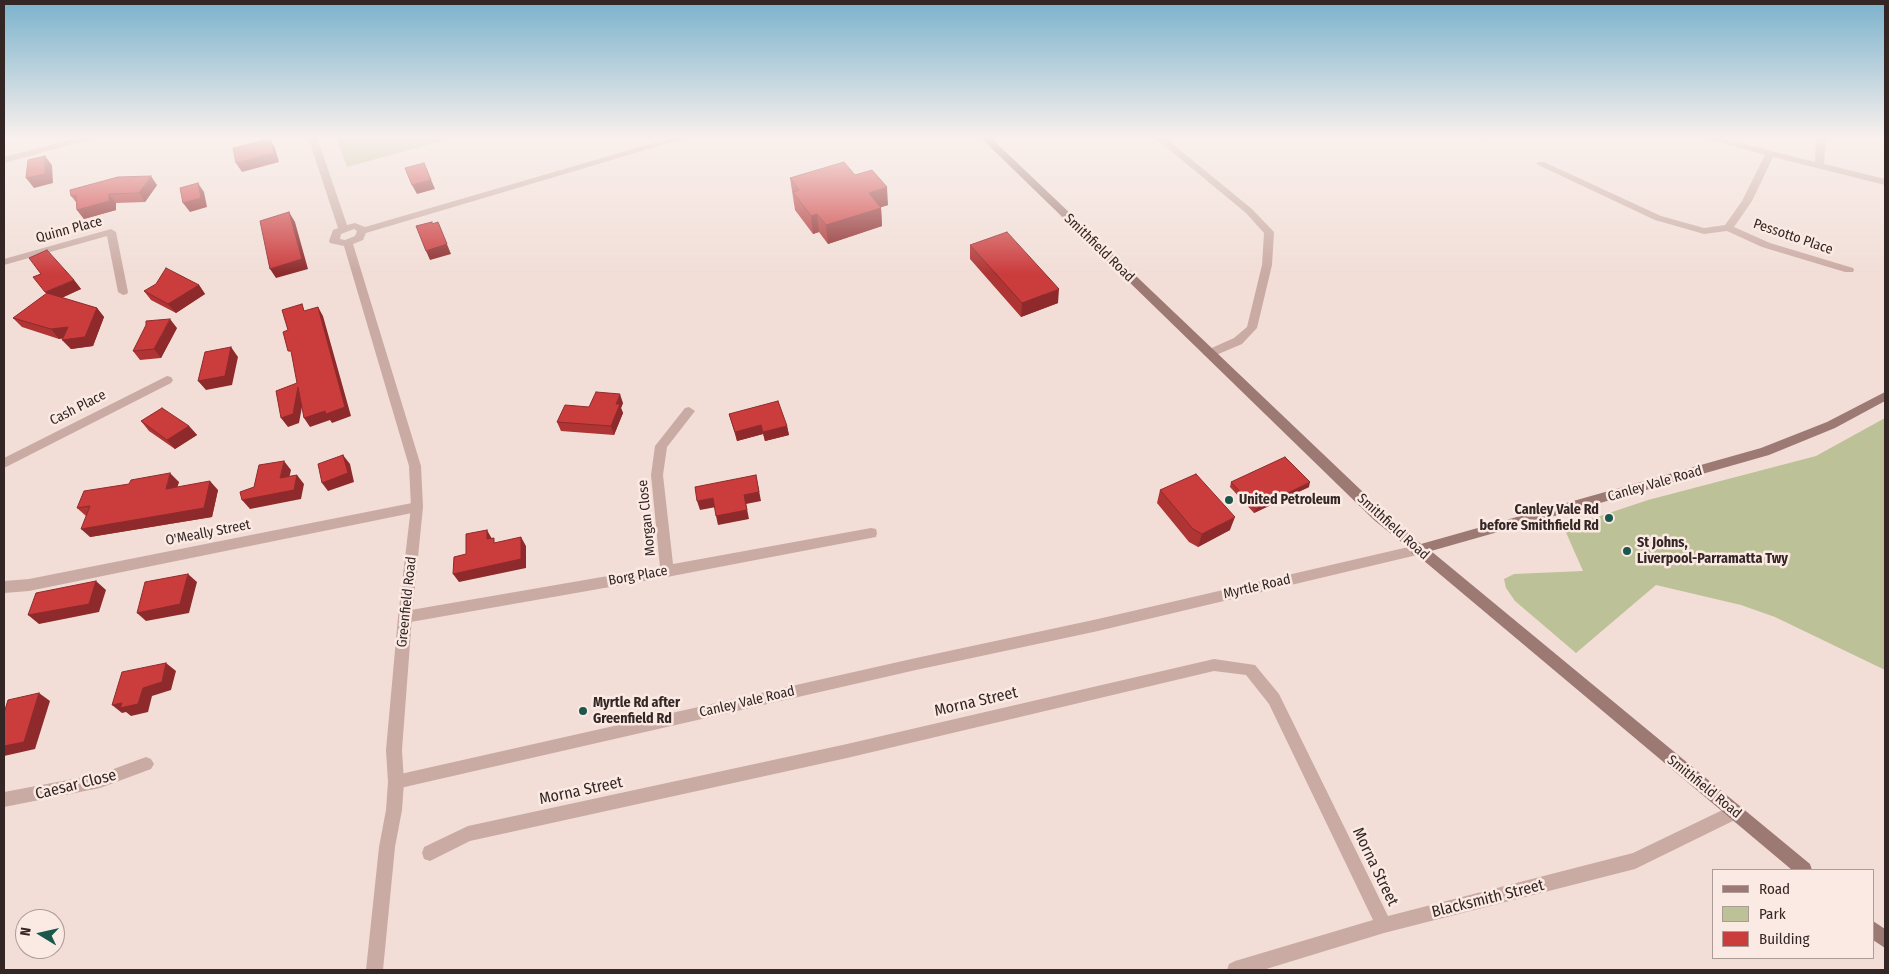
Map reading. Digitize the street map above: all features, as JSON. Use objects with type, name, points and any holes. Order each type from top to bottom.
[{"type":"main road","name":"Smithfield Road","points":[[1031,182],[1209,354],[1417,550],[1803,869]]},
{"type":"main road","name":"Canley Vale Road","points":[[1417,550],[1765,452],[1830,425],[1885,396]]},
{"type":"main road","points":[[1874,930],[1885,940]]},
{"type":"street","points":[[328,182],[344,228]]},
{"type":"street","points":[[363,231],[355,226],[344,228],[335,235],[334,240],[341,244],[348,243],[359,238],[363,231],[529,182]]},
{"type":"street","points":[[1209,354],[1238,341],[1252,328],[1266,264],[1269,232],[1249,211],[1214,182]]},
{"type":"street","points":[[1581,182],[1658,218],[1704,231],[1728,228],[1747,201],[1756,182]]},
{"type":"street","name":"Pessotto Place","points":[[1728,228],[1766,245],[1848,270]]},
{"type":"street","name":"Quinn Place","points":[[4,262],[111,232],[123,292]]},
{"type":"street","name":"Greenfield Road","points":[[348,243],[350,257],[415,466],[417,507],[405,617],[394,750],[396,782],[375,970]]},
{"type":"street","name":"Cash Place","points":[[4,463],[167,380]]},
{"type":"street","name":"Morgan Close","points":[[667,572],[657,475],[658,465],[661,446],[688,411]]},
{"type":"street","name":"O'Meally Street","points":[[4,587],[29,585],[417,507]]},
{"type":"street","name":"Borg Place","points":[[405,617],[667,572],[871,533]]},
{"type":"street","name":"Myrtle Road","points":[[1098,625],[1417,550]]},
{"type":"street","name":"Canley Vale Road","points":[[396,782],[1098,625]]},
{"type":"street","name":"Morna Street","points":[[430,853],[468,834],[837,753],[1214,665],[1250,669],[1274,699],[1384,925]]},
{"type":"street","name":"Caesar Close","points":[[4,800],[100,782],[146,764]]},
{"type":"street","name":"Blacksmith Street","points":[[1235,970],[1384,925],[1635,861],[1735,812]]},
{"type":"green space","points":[[1885,418],[1885,670],[1775,617],[1741,605],[1656,585],[1576,653],[1515,601],[1506,588],[1504,579],[1514,574],[1583,571],[1564,528],[1648,500],[1816,456]]},
{"type":"building","points":[[98,182],[146,182],[139,193],[109,194],[109,201],[77,210],[76,195],[71,196],[70,190]]},
{"type":"building","points":[[793,182],[883,182],[887,187],[869,193],[881,208],[826,225],[817,214],[811,216],[793,192],[799,190]]},
{"type":"building","points":[[198,183],[201,198],[183,203],[180,188]]},
{"type":"building","points":[[289,212],[302,259],[270,269],[260,221]]},
{"type":"building","points":[[432,222],[432,224],[438,222],[447,244],[426,251],[416,226]]},
{"type":"building","points":[[1007,232],[1059,289],[1022,303],[970,245]]},
{"type":"building","points":[[47,250],[74,280],[45,292],[33,277],[41,274],[29,258]]},
{"type":"building","points":[[166,268],[199,285],[168,304],[144,291],[156,284]]},
{"type":"building","points":[[47,293],[97,308],[85,337],[62,340],[68,327],[51,329],[13,318]]},
{"type":"building","points":[[302,304],[304,311],[318,307],[345,407],[326,414],[325,411],[304,418],[298,387],[293,414],[281,418],[276,391],[297,383],[291,351],[288,351],[283,332],[288,330],[282,310]]},
{"type":"building","points":[[170,319],[154,349],[133,351],[146,325],[146,321]]},
{"type":"building","points":[[231,347],[225,376],[198,381],[205,352]]},
{"type":"building","points":[[596,392],[620,394],[616,404],[620,404],[611,426],[557,422],[565,405],[589,407]]},
{"type":"building","points":[[778,401],[787,426],[763,432],[761,425],[735,432],[729,414]]},
{"type":"building","points":[[162,408],[189,426],[167,440],[141,421]]},
{"type":"building","points":[[343,455],[348,473],[322,483],[318,464]]},
{"type":"building","points":[[1285,457],[1310,482],[1256,509],[1231,482]]},
{"type":"building","points":[[284,461],[280,478],[297,475],[294,490],[242,500],[240,492],[254,487],[259,465]]},
{"type":"building","points":[[170,473],[166,489],[210,481],[204,508],[81,529],[90,506],[77,508],[84,491],[129,484],[131,480]]},
{"type":"building","points":[[1196,474],[1235,517],[1202,534],[1193,529],[1160,490]]},
{"type":"building","points":[[756,475],[759,492],[744,495],[747,510],[716,516],[713,498],[697,501],[695,487]]},
{"type":"building","points":[[487,530],[487,539],[494,538],[494,543],[521,537],[521,559],[453,574],[454,557],[466,554],[466,534]]},
{"type":"building","points":[[188,574],[180,604],[137,613],[145,582]]},
{"type":"building","points":[[96,581],[89,604],[28,615],[36,593]]},
{"type":"building","points":[[166,663],[162,682],[143,688],[138,704],[120,708],[122,703],[112,705],[122,672]]},
{"type":"building","points":[[39,693],[24,742],[4,746],[4,713],[8,700]]},
{"type":"place","name":"United Petroleum","points":[[1229,500]]},
{"type":"place","name":"Canley Vale Rd before Smithfield Rd","points":[[1609,518]]},
{"type":"place","name":"St Johns, Liverpool-Parramatta Twy","points":[[1627,551]]},
{"type":"place","name":"Myrtle Rd after Greenfield Rd","points":[[583,711]]}]
